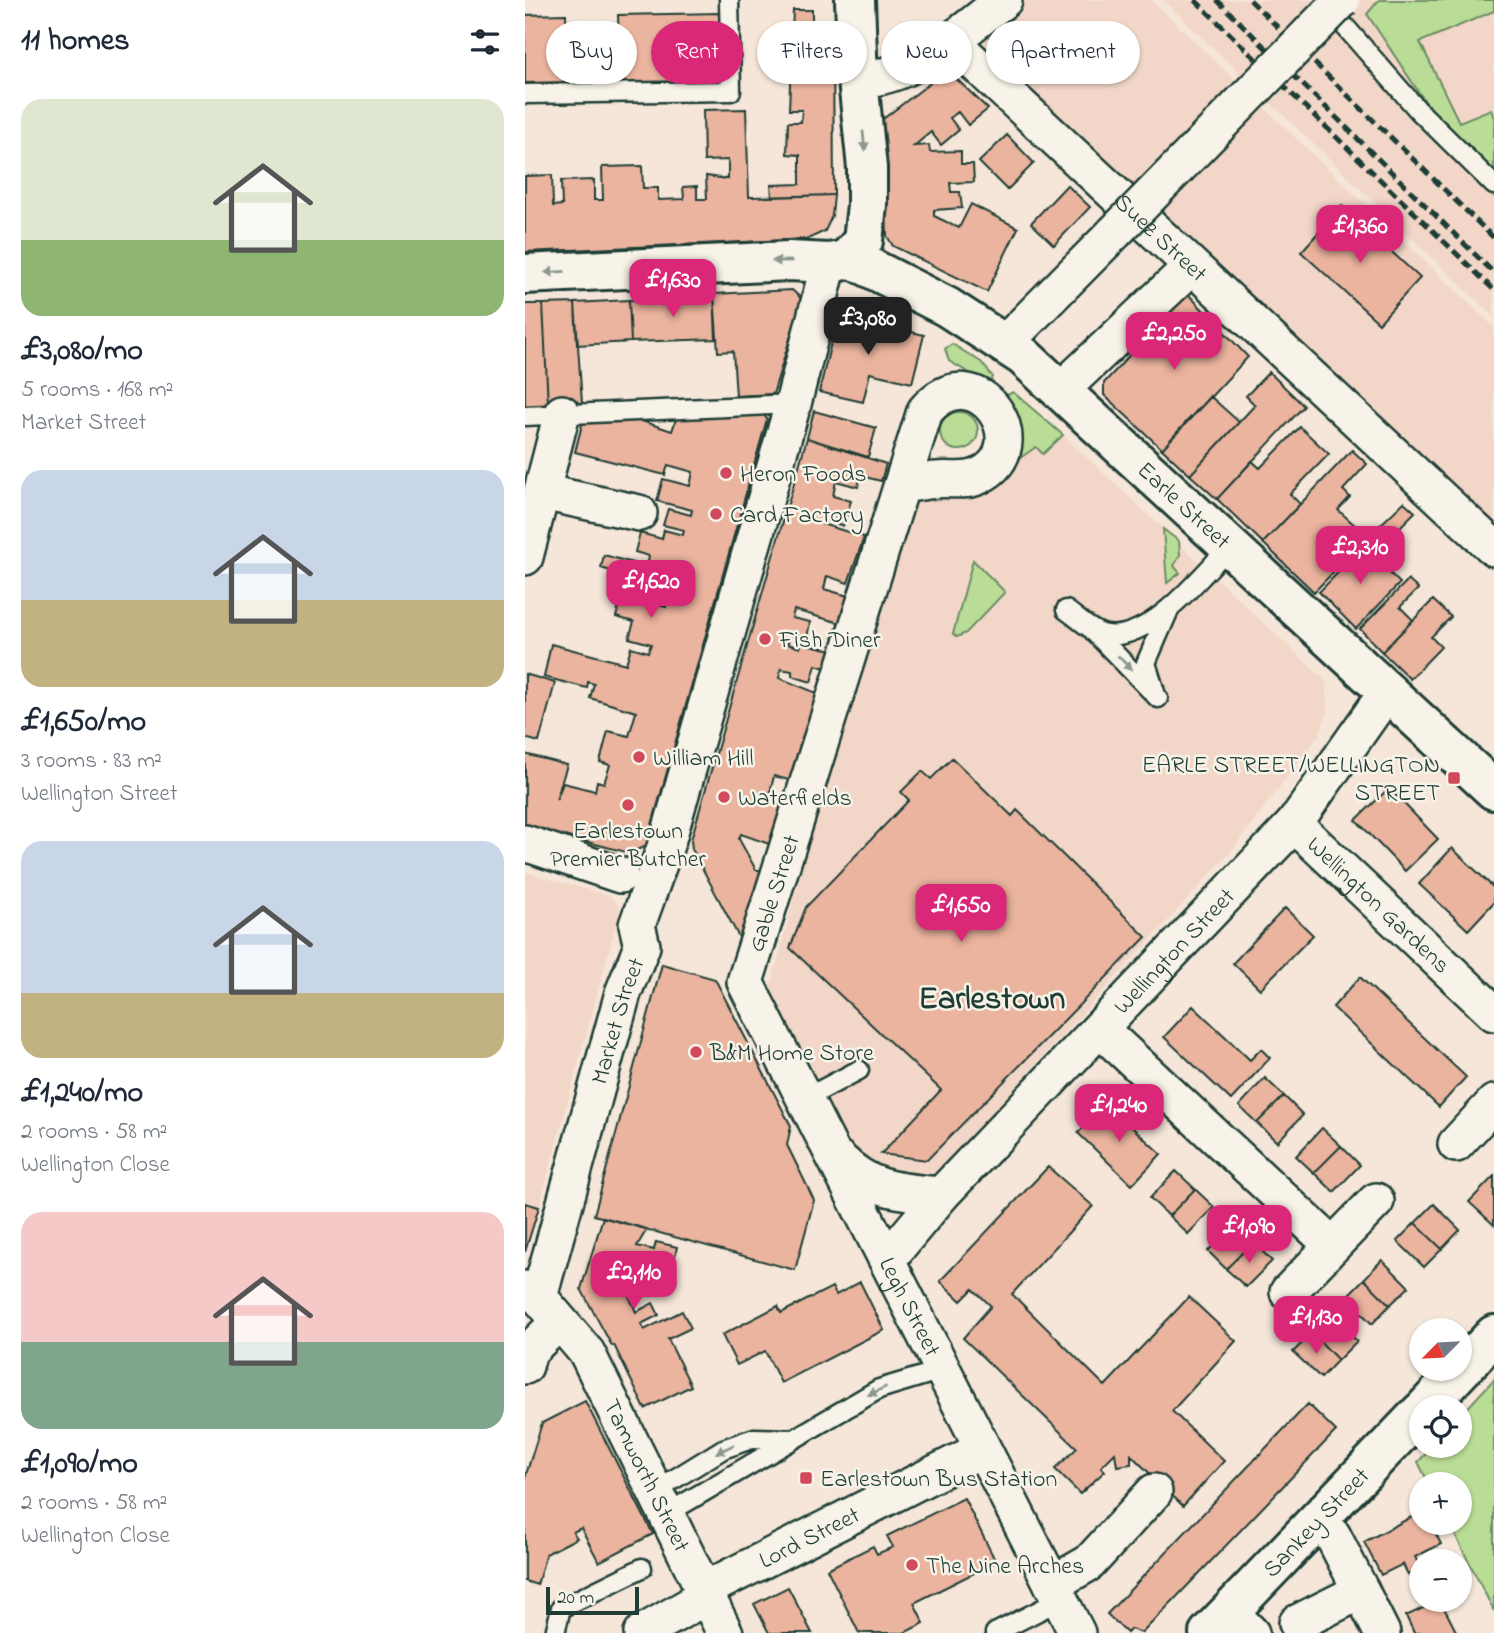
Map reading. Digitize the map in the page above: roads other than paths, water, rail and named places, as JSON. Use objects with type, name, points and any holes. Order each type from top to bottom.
[{"type":"street","points":[[855,0],[856,21]]},
{"type":"street","points":[[972,24],[1004,0]]},
{"type":"street","points":[[1006,342],[1342,0]]},
{"type":"street","name":"Suez Street","points":[[972,61],[1494,548]]},
{"type":"street","points":[[525,274],[839,260],[863,242],[867,205],[858,84]]},
{"type":"street","name":"Earle Street","points":[[839,260],[1006,342],[1494,790]]},
{"type":"street","name":"Market Street","points":[[541,1303],[623,993],[642,946],[637,925],[668,839],[793,404],[839,260]]},
{"type":"street","points":[[1060,391],[1191,267]]},
{"type":"street","points":[[525,557],[562,413]]},
{"type":"street","name":"Gable Street","points":[[745,982],[904,485]]},
{"type":"street","points":[[542,492],[639,513]]},
{"type":"street","name":"Wellington Street","points":[[887,1260],[941,1195],[1294,824],[1377,706],[1390,692]]},
{"type":"street","name":"Wellington Gardens","points":[[1294,824],[1494,1013]]},
{"type":"street","points":[[525,843],[620,874]]},
{"type":"street","name":"Legh Street","points":[[745,982],[806,1098],[981,1450],[1077,1633]]},
{"type":"street","points":[[1100,1029],[1332,1245]]},
{"type":"street","points":[[1456,1144],[1494,1103]]},
{"type":"street","points":[[832,1151],[855,1175],[877,1186],[893,1191],[941,1195]]},
{"type":"street","points":[[1288,1292],[1376,1201]]},
{"type":"street","points":[[525,1366],[541,1303]]},
{"type":"street","name":"Tamworth Street","points":[[541,1303],[587,1353],[725,1633]]},
{"type":"street","points":[[1437,1395],[1494,1335]]},
{"type":"street","name":"Sankey Street","points":[[1230,1626],[1409,1425]]},
{"type":"street","name":"Lord Street","points":[[642,1633],[675,1615],[704,1590],[981,1450]]},
{"type":"street","points":[[1056,1592],[1089,1563],[1154,1492]]},
{"type":"street","points":[[1333,1536],[1382,1633]]},
{"type":"street","points":[[1297,1623],[1361,1591]]},
{"type":"lane","points":[[525,94],[731,91],[729,0]]},
{"type":"lane","points":[[1322,0],[1418,110],[1494,185]]},
{"type":"lane","points":[[525,416],[793,404]]},
{"type":"lane","points":[[1091,629],[1104,635],[1128,633],[1168,610],[1230,546]]},
{"type":"lane","points":[[1066,610],[1091,629],[1158,698],[1146,663],[1168,610]]},
{"type":"lane","points":[[806,1098],[859,1070]]},
{"type":"lane","points":[[661,1503],[791,1438],[879,1389],[941,1370]]},
{"type":"lane","points":[[661,1503],[723,1449],[754,1438],[791,1438]]},
{"type":"lane","points":[[555,1633],[561,1608],[642,1569]]},
{"type":"lane","points":[[995,1633],[1056,1592]]},
{"type":"railway","points":[[1195,0],[1494,290]]},
{"type":"railway","points":[[1217,0],[1494,273]]},
{"type":"railway","points":[[1250,0],[1494,238]]},
{"type":"place","name":"Heron Foods","points":[[726,473]]},
{"type":"place","name":"Card Factory","points":[[716,514]]},
{"type":"place","name":"Fish Diner","points":[[765,639]]},
{"type":"place","name":"William Hill","points":[[639,757]]},
{"type":"place","name":"EARLE STREET/WELLINGTON STREET","points":[[1454,778]]},
{"type":"place","name":"Waterfields","points":[[724,797]]},
{"type":"place","name":"Earlestown Premier Butcher","points":[[628,805]]},
{"type":"place","name":"B&M Home Store","points":[[696,1052]]},
{"type":"place","name":"Earlestown Bus Station","points":[[806,1478]]},
{"type":"place","name":"The Nine Arches","points":[[912,1565]]},
{"type":"district","name":"Earlestown","points":[[992,997]]}]
